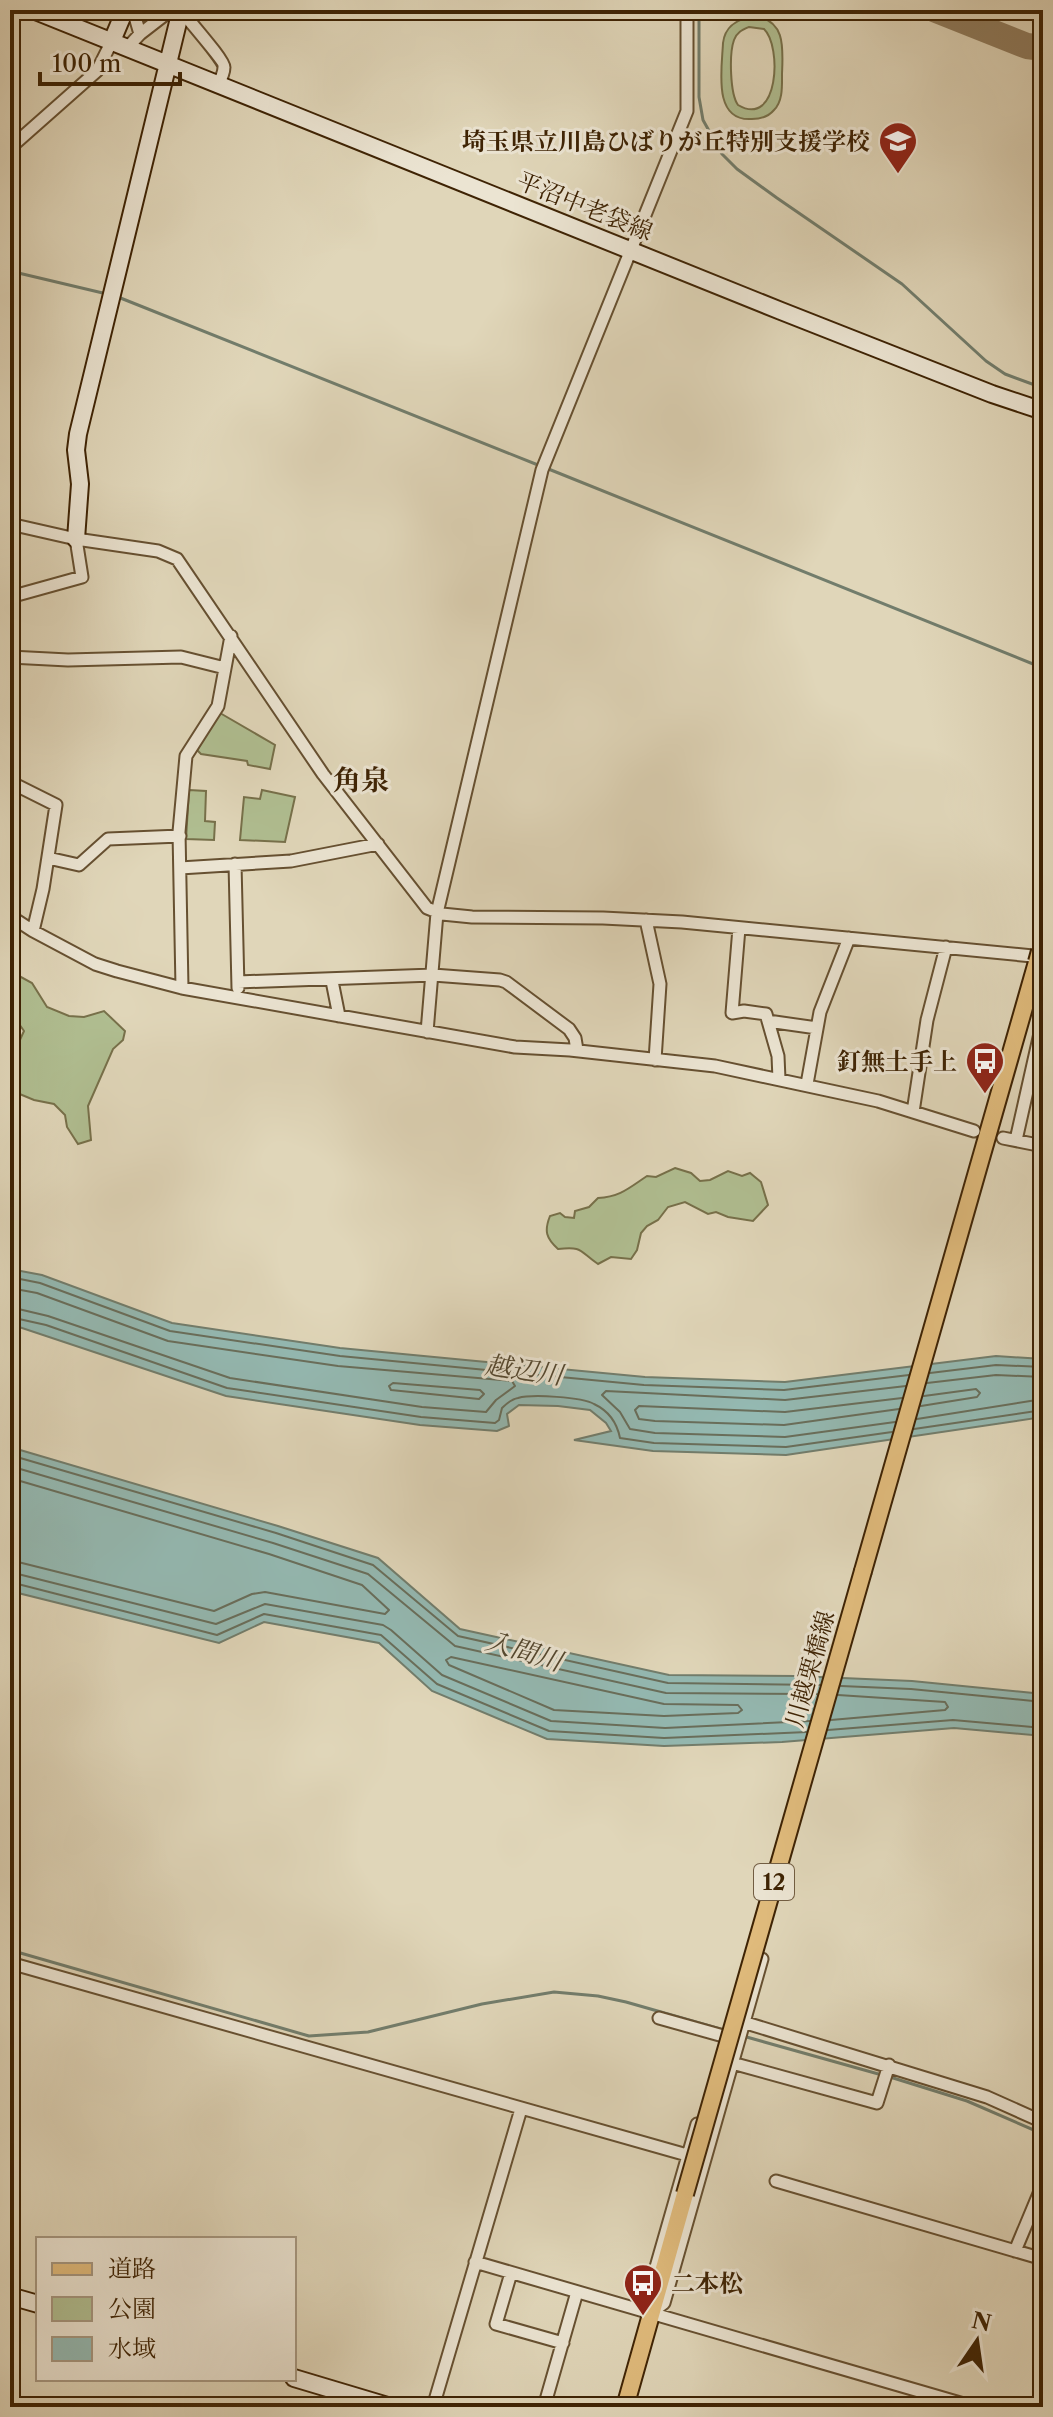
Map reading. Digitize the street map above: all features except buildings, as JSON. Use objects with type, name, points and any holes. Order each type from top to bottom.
[{"type":"main road","name":"平沼中老袋線","points":[[33,10],[992,394],[1043,411]]},
{"type":"main road","points":[[120,44],[125,10]]},
{"type":"main road","points":[[76,539],[80,484],[76,450],[78,434],[181,10]]},
{"type":"main road","name":"川越栗橋線","points":[[625,2407],[1041,954]]},
{"type":"main road","points":[[10,2296],[36,2303]]},
{"type":"main road","points":[[296,2379],[391,2407]]},
{"type":"street","points":[[133,10],[140,34]]},
{"type":"street","points":[[10,148],[97,71],[120,44],[140,34],[171,10]]},
{"type":"street","points":[[181,10],[197,33],[223,59],[224,68],[217,86]]},
{"type":"street","points":[[427,1032],[437,913],[542,470],[687,111],[687,10]]},
{"type":"street","points":[[10,524],[76,539],[169,553],[177,559],[323,774],[427,908],[437,913],[472,917],[646,920],[1041,954]]},
{"type":"street","points":[[10,597],[82,577],[76,539]]},
{"type":"street","points":[[182,988],[180,836],[186,756],[218,706],[231,636]]},
{"type":"street","points":[[10,657],[68,660],[181,657],[225,668]]},
{"type":"street","points":[[10,782],[56,805],[33,931]]},
{"type":"street","points":[[48,858],[79,865],[108,839],[180,836]]},
{"type":"street","points":[[180,868],[291,861],[378,844]]},
{"type":"street","points":[[235,864],[238,998]]},
{"type":"street","points":[[10,916],[95,964],[182,988],[515,1047],[577,1050],[715,1066],[878,1101],[974,1131]]},
{"type":"street","points":[[646,920],[660,984],[655,1060]]},
{"type":"street","points":[[739,928],[732,1013],[766,1014],[778,1056],[779,1079]]},
{"type":"street","points":[[807,1084],[820,1012],[849,938]]},
{"type":"street","points":[[913,1112],[925,1031],[946,947]]},
{"type":"street","points":[[238,982],[433,975],[506,982],[569,1029],[575,1038],[577,1050]]},
{"type":"street","points":[[332,981],[339,1016]]},
{"type":"street","points":[[768,1021],[817,1028]]},
{"type":"street","points":[[1016,1140],[1042,1026]]},
{"type":"street","points":[[1003,1138],[1043,1146]]},
{"type":"street","points":[[652,2312],[664,2303],[762,1959]]},
{"type":"street","points":[[10,1963],[687,2155]]},
{"type":"street","points":[[659,2018],[738,2041]]},
{"type":"street","points":[[743,2022],[987,2097],[1043,2122]]},
{"type":"street","points":[[732,2063],[877,2103],[889,2065]]},
{"type":"street","points":[[652,2312],[648,2295],[704,2100],[727,2084]]},
{"type":"street","points":[[433,2407],[521,2109]]},
{"type":"street","points":[[776,2181],[1043,2259]]},
{"type":"street","points":[[1015,2251],[1043,2184]]},
{"type":"street","points":[[475,2262],[974,2407]]},
{"type":"street","points":[[511,2273],[496,2324],[563,2343]]},
{"type":"street","points":[[544,2407],[577,2292]]},
{"type":"green space","points":[[754,16],[772,23],[782,45],[779,102],[770,114],[755,119],[739,118],[730,112],[722,92],[721,79],[726,32],[737,21]],"holes":[[[749,27],[764,29],[773,51],[773,82],[762,106],[752,109],[738,105],[735,100],[731,74],[732,46],[742,30]]]},
{"type":"green space","points":[[220,713],[275,745],[270,769],[248,765],[247,761],[201,754],[197,750]]},
{"type":"green space","points":[[189,790],[206,791],[205,821],[215,822],[214,840],[186,839]]},
{"type":"green space","points":[[262,790],[295,797],[285,842],[240,840],[244,797],[260,799]]},
{"type":"green space","points":[[10,971],[32,983],[47,1007],[69,1016],[84,1017],[104,1011],[125,1031],[123,1040],[113,1049],[88,1106],[91,1140],[78,1144],[67,1127],[65,1115],[54,1104],[10,1090],[10,1070],[15,1068],[13,1055],[24,1031],[10,1011]]},
{"type":"green space","points":[[675,1168],[691,1173],[700,1181],[710,1180],[728,1171],[742,1176],[750,1173],[761,1182],[768,1205],[753,1221],[716,1212],[708,1214],[685,1202],[668,1207],[658,1220],[641,1233],[631,1259],[611,1257],[598,1264],[577,1249],[558,1249],[549,1238],[547,1226],[550,1216],[560,1213],[574,1218],[575,1211],[589,1207],[598,1198],[618,1194],[647,1176],[656,1177]]},
{"type":"water","name":"越辺川","points":[[10,1269],[42,1275],[172,1323],[340,1348],[645,1377],[785,1382],[996,1356],[1043,1359],[1043,1417],[786,1455],[653,1451],[574,1440],[611,1431],[590,1410],[558,1406],[519,1405],[507,1414],[509,1426],[497,1431],[420,1425],[226,1396],[10,1324]]},
{"type":"water","name":"入間川","points":[[10,1447],[378,1558],[460,1629],[669,1675],[912,1681],[1043,1694],[1043,1736],[954,1728],[782,1742],[664,1746],[547,1739],[432,1691],[379,1643],[264,1622],[219,1643],[18,1593],[10,1589]]},
{"type":"waterway","points":[[699,10],[699,97],[703,120],[722,154],[777,198],[902,284],[986,361],[1005,374],[1043,388]]},
{"type":"waterway","points":[[10,271],[107,294]]},
{"type":"waterway","points":[[118,297],[538,465]]},
{"type":"waterway","points":[[546,468],[1043,668]]},
{"type":"waterway","points":[[10,1950],[309,2036],[368,2032],[482,2004],[554,1992],[626,2002],[724,2030]]},
{"type":"waterway","points":[[743,2036],[882,2075]]},
{"type":"waterway","points":[[890,2077],[967,2101],[1043,2134]]},
{"type":"taxiway","points":[[936,10],[1027,46],[1043,48]]},
{"type":"place","name":"埼玉県立川島ひばりが丘特別支援学校","points":[[898,175]]},
{"type":"place","name":"釘無土手上","points":[[985,1095]]},
{"type":"place","name":"二本松","points":[[643,2317]]},
{"type":"district","name":"角泉","points":[[361,780]]}]
